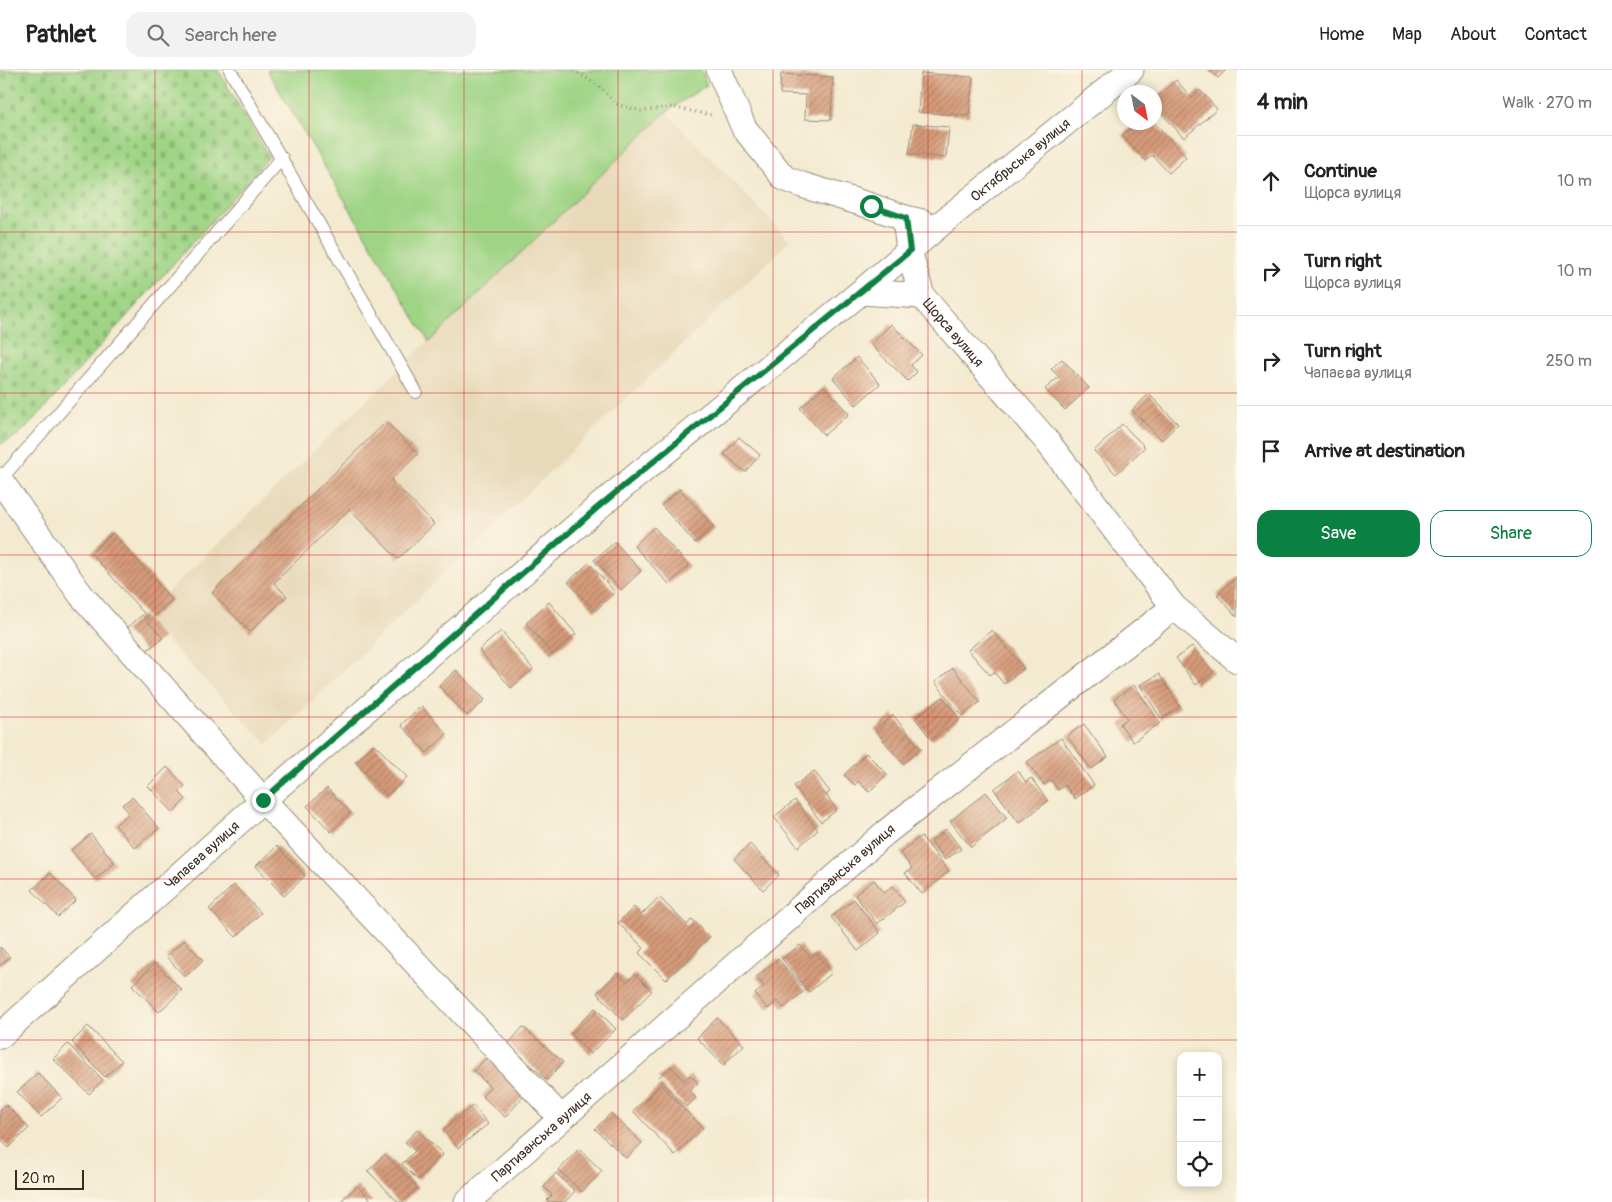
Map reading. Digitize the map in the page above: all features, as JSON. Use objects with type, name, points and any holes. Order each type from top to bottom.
[{"type":"street","points":[[719,70],[744,128],[784,178],[906,218],[938,226]]},
{"type":"street","name":"Октябрьська вулиця","points":[[910,251],[938,226],[1131,70]]},
{"type":"street","name":"Щорса вулиця","points":[[906,218],[910,251],[922,296],[1046,440],[1174,607]]},
{"type":"street","name":"Чапаєва вулиця","points":[[0,1036],[263,800],[597,508],[910,251]]},
{"type":"street","points":[[861,292],[922,296]]},
{"type":"street","points":[[0,480],[81,595],[263,800],[561,1118]]},
{"type":"street","points":[[1174,607],[1237,660]]},
{"type":"street","name":"Партизанська вулиця","points":[[467,1202],[885,833],[1174,607]]},
{"type":"lane","points":[[230,70],[416,392]]},
{"type":"lane","points":[[0,480],[282,158]]},
{"type":"path","points":[[574,70],[600,87],[616,104],[641,111],[670,107],[717,115],[744,128]]},
{"type":"shaded area","points":[[666,112],[790,241],[267,744],[143,616]]},
{"type":"green space","points":[[0,70],[218,70],[269,157],[32,422],[17,435],[0,444]]},
{"type":"green space","points":[[267,70],[701,70],[707,85],[666,112],[429,342]]},
{"type":"building","points":[[1209,70],[1226,70],[1218,78]]},
{"type":"building","points":[[921,73],[973,77],[969,116],[918,112]]},
{"type":"building","points":[[781,74],[833,77],[831,120],[805,119],[806,95],[780,94]]},
{"type":"building","points":[[1176,80],[1192,98],[1200,90],[1217,109],[1184,138],[1162,114],[1162,93]]},
{"type":"building","points":[[913,124],[949,127],[946,158],[909,154]]},
{"type":"building","points":[[1127,130],[1161,130],[1186,157],[1169,173],[1152,155],[1145,161],[1122,135]]},
{"type":"building","points":[[891,324],[922,355],[911,365],[917,372],[908,381],[871,345]]},
{"type":"building","points":[[857,357],[880,384],[856,405],[833,378]]},
{"type":"building","points":[[1062,359],[1089,388],[1065,410],[1045,389],[1059,377],[1051,369]]},
{"type":"building","points":[[824,386],[849,414],[824,435],[800,408]]},
{"type":"building","points":[[1149,394],[1178,424],[1162,440],[1132,410]]},
{"type":"building","points":[[386,422],[418,454],[391,480],[434,524],[398,559],[349,509],[274,583],[287,596],[250,632],[212,593]]},
{"type":"building","points":[[1122,424],[1145,447],[1116,474],[1094,451]]},
{"type":"building","points":[[739,437],[760,455],[745,472],[724,454]]},
{"type":"building","points":[[680,489],[714,527],[695,543],[661,505]]},
{"type":"building","points":[[654,527],[689,566],[669,584],[634,546]]},
{"type":"building","points":[[113,533],[172,600],[150,620],[91,553]]},
{"type":"building","points":[[615,542],[641,571],[621,590],[594,560]]},
{"type":"building","points":[[589,563],[615,592],[595,611],[568,582]]},
{"type":"building","points":[[1237,576],[1237,617],[1217,595]]},
{"type":"building","points":[[549,602],[576,634],[552,654],[526,623]]},
{"type":"building","points":[[142,615],[163,638],[145,652],[125,630]]},
{"type":"building","points":[[992,630],[1024,668],[1004,684],[994,672],[990,675],[968,650]]},
{"type":"building","points":[[501,631],[533,669],[511,688],[479,650]]},
{"type":"building","points":[[1192,646],[1213,672],[1196,685],[1176,658]]},
{"type":"building","points":[[953,668],[980,702],[962,716],[935,682]]},
{"type":"building","points":[[456,670],[485,700],[467,716],[439,686]]},
{"type":"building","points":[[1159,674],[1180,707],[1161,719],[1140,685]]},
{"type":"building","points":[[1134,685],[1160,723],[1133,742],[1120,724],[1127,719],[1114,699]]},
{"type":"building","points":[[943,697],[960,719],[932,740],[915,718]]},
{"type":"building","points":[[421,706],[447,734],[427,753],[401,725]]},
{"type":"building","points":[[893,715],[921,749],[903,764],[875,730]]},
{"type":"building","points":[[1084,724],[1108,757],[1091,769],[1067,736]]},
{"type":"building","points":[[1061,738],[1094,785],[1075,799],[1065,785],[1058,790],[1051,780],[1044,785],[1027,762]]},
{"type":"building","points":[[374,744],[407,777],[387,796],[355,762]]},
{"type":"building","points":[[866,753],[887,774],[869,792],[858,781],[855,785],[844,775]]},
{"type":"building","points":[[167,767],[185,786],[179,792],[186,799],[173,812],[148,786]]},
{"type":"building","points":[[814,771],[830,792],[826,795],[837,810],[821,822],[794,786]]},
{"type":"building","points":[[1018,771],[1026,782],[1031,778],[1048,801],[1019,823],[994,789]]},
{"type":"building","points":[[327,788],[351,813],[331,832],[307,806]]},
{"type":"building","points":[[986,792],[1007,818],[971,847],[950,821]]},
{"type":"building","points":[[132,797],[159,828],[135,848],[115,825],[129,813],[122,805]]},
{"type":"building","points":[[795,800],[818,830],[798,847],[774,817]]},
{"type":"building","points":[[946,829],[961,849],[945,860],[931,841]]},
{"type":"building","points":[[91,834],[115,863],[95,879],[71,850]]},
{"type":"building","points":[[921,836],[949,871],[922,894],[905,873],[912,868],[900,853]]},
{"type":"building","points":[[750,844],[779,875],[763,890],[734,859]]},
{"type":"building","points":[[277,846],[305,876],[284,896],[256,866]]},
{"type":"building","points":[[50,873],[76,900],[58,917],[32,890]]},
{"type":"building","points":[[874,880],[884,893],[893,886],[905,902],[877,924],[855,895]]},
{"type":"building","points":[[234,885],[261,913],[236,937],[209,909]]},
{"type":"building","points":[[659,897],[687,925],[692,919],[710,937],[666,980],[639,953],[644,948],[618,923],[634,907],[641,915]]},
{"type":"building","points":[[854,899],[880,933],[858,951],[831,917]]},
{"type":"building","points":[[184,940],[203,960],[185,977],[166,956]]},
{"type":"building","points":[[800,945],[810,957],[816,953],[832,973],[809,992],[782,959]]},
{"type":"building","points":[[0,947],[10,957],[0,966]]},
{"type":"building","points":[[778,959],[805,990],[784,1008],[777,1001],[768,1009],[755,994],[764,986],[756,977]]},
{"type":"building","points":[[155,963],[182,990],[159,1012],[132,985]]},
{"type":"building","points":[[617,973],[627,982],[635,974],[652,991],[623,1020],[597,993]]},
{"type":"building","points":[[595,1008],[616,1029],[590,1054],[570,1033]]},
{"type":"building","points":[[717,1018],[744,1045],[723,1065],[697,1038]]},
{"type":"building","points":[[88,1026],[122,1061],[105,1077],[72,1042]]},
{"type":"building","points":[[523,1027],[563,1062],[547,1080],[508,1044]]},
{"type":"building","points":[[68,1044],[103,1080],[89,1094],[53,1059]]},
{"type":"building","points":[[488,1056],[527,1093],[505,1117],[482,1096],[490,1087],[474,1071]]},
{"type":"building","points":[[671,1066],[684,1081],[690,1075],[698,1083],[690,1091],[696,1098],[686,1107],[658,1078]]},
{"type":"building","points":[[38,1073],[62,1098],[41,1117],[17,1092]]},
{"type":"building","points":[[661,1085],[703,1128],[675,1155],[633,1111]]},
{"type":"building","points":[[6,1105],[29,1128],[9,1148],[0,1139],[0,1111]]},
{"type":"building","points":[[473,1105],[488,1124],[458,1148],[443,1130]]},
{"type":"building","points":[[611,1113],[642,1143],[626,1158],[595,1129]]},
{"type":"building","points":[[417,1130],[443,1154],[418,1180],[402,1164],[415,1151],[405,1142]]},
{"type":"building","points":[[579,1149],[602,1171],[582,1192],[559,1170]]},
{"type":"building","points":[[385,1154],[418,1188],[403,1202],[398,1202],[368,1171]]},
{"type":"building","points":[[556,1173],[575,1191],[565,1202],[549,1202],[547,1200],[552,1195],[544,1187]]},
{"type":"building","points":[[357,1186],[373,1202],[340,1202]]},
{"type":"route","points":[[263,800],[597,508],[910,251],[906,218],[871,206]]}]
